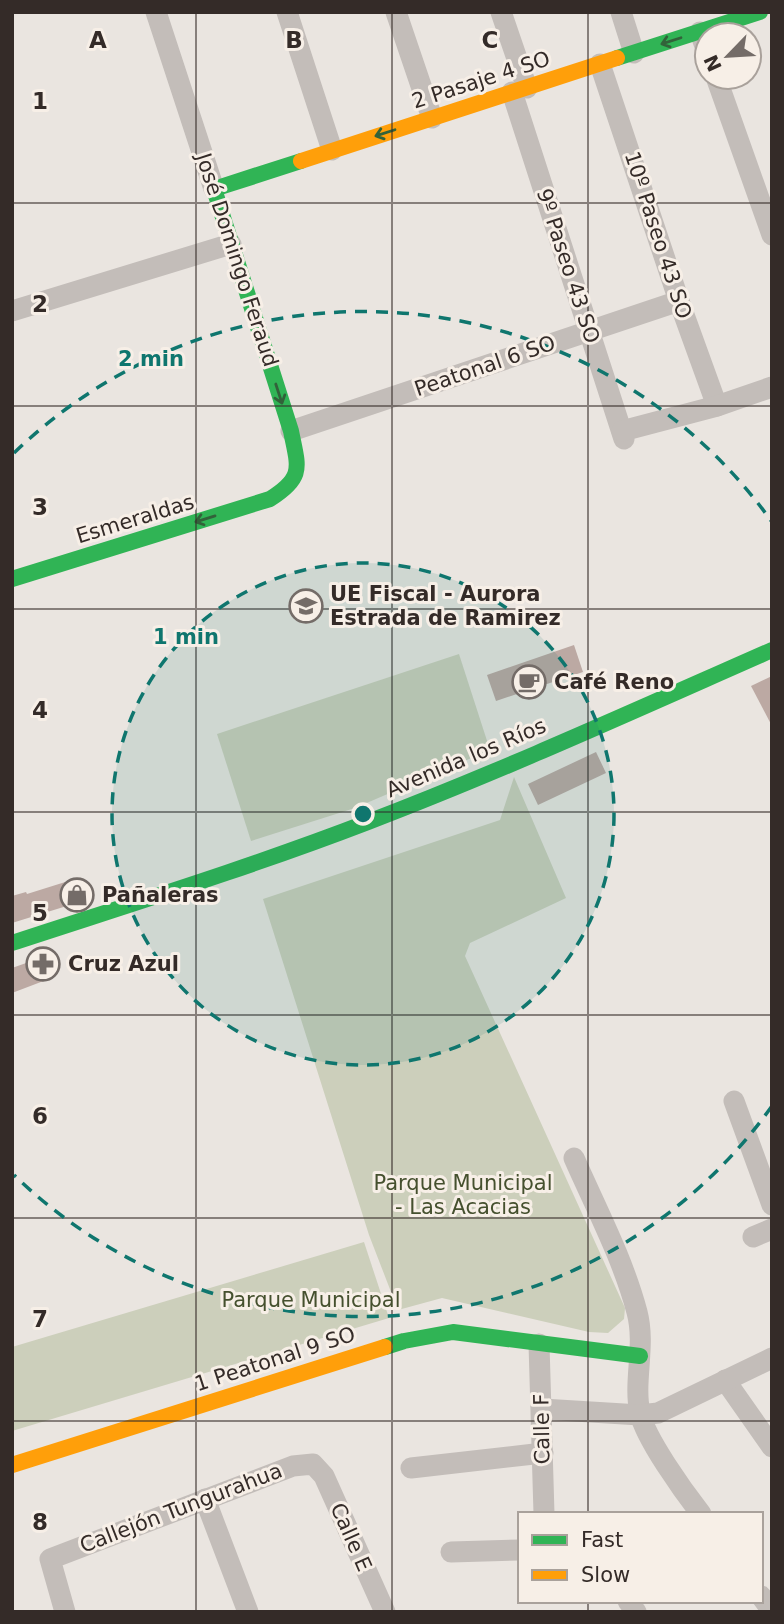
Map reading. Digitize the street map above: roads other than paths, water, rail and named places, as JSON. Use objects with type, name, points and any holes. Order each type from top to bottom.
[{"type":"street","name":"José Domingo Feraud","points":[[156,12],[291,431],[298,470],[288,488],[270,499]]},
{"type":"street","points":[[287,12],[332,150]]},
{"type":"street","points":[[396,12],[432,118]]},
{"type":"street","name":"9º Paseo 43 SO","points":[[501,12],[520,90],[623,435],[716,406]]},
{"type":"street","points":[[621,12],[635,53]]},
{"type":"street","name":"2 Pasaje 4 SO","points":[[725,18],[760,12]]},
{"type":"street","name":"2 Pasaje 4 SO","points":[[214,189],[693,34]]},
{"type":"street","name":"10º Paseo 43 SO","points":[[600,64],[716,406]]},
{"type":"street","points":[[721,91],[772,234]]},
{"type":"street","points":[[12,311],[231,244]]},
{"type":"street","name":"Peatonal 6 SO","points":[[291,431],[679,301]]},
{"type":"street","points":[[716,406],[772,387]]},
{"type":"street","name":"Esmeraldas","points":[[12,579],[270,499]]},
{"type":"street","name":"Avenida los Ríos","points":[[12,943],[247,867],[370,821],[513,763],[772,650]]},
{"type":"street","points":[[734,1101],[772,1205]]},
{"type":"street","points":[[574,1158],[618,1259],[637,1312],[641,1334],[640,1415],[655,1444],[700,1512]]},
{"type":"street","name":"1 Peatonal 9 SO","points":[[12,1465],[404,1340],[453,1332],[540,1344],[556,1343],[640,1356]]},
{"type":"street","name":"Calle F","points":[[540,1344],[544,1512]]},
{"type":"street","points":[[542,1409],[640,1415],[658,1413],[772,1359]]},
{"type":"street","points":[[725,1380],[772,1447]]},
{"type":"street","points":[[411,1468],[543,1452]]},
{"type":"street","name":"Callejón Tungurahua","points":[[65,1612],[50,1559],[293,1466],[313,1464]]},
{"type":"street","name":"Calle E","points":[[313,1464],[324,1476],[385,1612]]},
{"type":"street","points":[[205,1499],[248,1612]]},
{"type":"street","points":[[451,1552],[518,1550]]},
{"type":"place","name":"UE Fiscal - Aurora Estrada de Ramirez","points":[[306,606]]},
{"type":"place","name":"Café Reno","points":[[529,682]]},
{"type":"place","name":"Pañaleras","points":[[77,895]]},
{"type":"place","name":"Cruz Azul","points":[[43,964]]},
{"type":"park label","name":"Parque Municipal - Las Acacias","points":[[463,1195]]},
{"type":"park label","name":"Parque Municipal","points":[[311,1300]]}]
